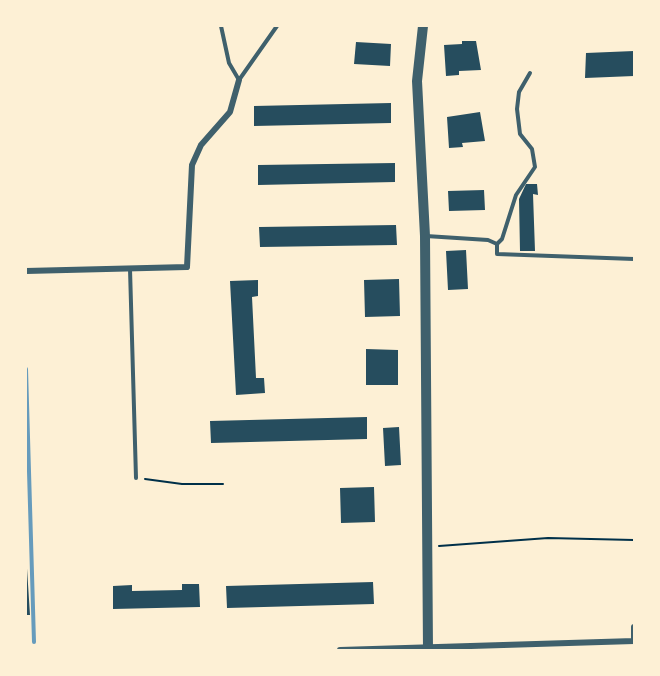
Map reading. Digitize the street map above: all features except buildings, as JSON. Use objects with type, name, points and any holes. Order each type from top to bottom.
[{"type":"street","points":[[423,26],[417,81],[425,236],[428,649]]},
{"type":"street","points":[[26,271],[187,267],[192,165],[201,146],[230,111],[239,80]]},
{"type":"street","points":[[339,651],[634,641],[634,627]]},
{"type":"lane","points":[[221,26],[229,63],[239,80],[277,26]]},
{"type":"lane","points":[[530,73],[517,98],[517,109],[520,134],[532,149],[535,167],[516,195],[502,239],[497,244],[497,254],[634,259]]},
{"type":"lane","points":[[425,236],[488,240],[497,244]]},
{"type":"lane","points":[[130,268],[136,478]]},
{"type":"path","points":[[136,478],[182,484],[223,484]]},
{"type":"path","points":[[428,546],[548,538],[634,540]]},
{"type":"waterway","points":[[26,369],[34,642]]}]
